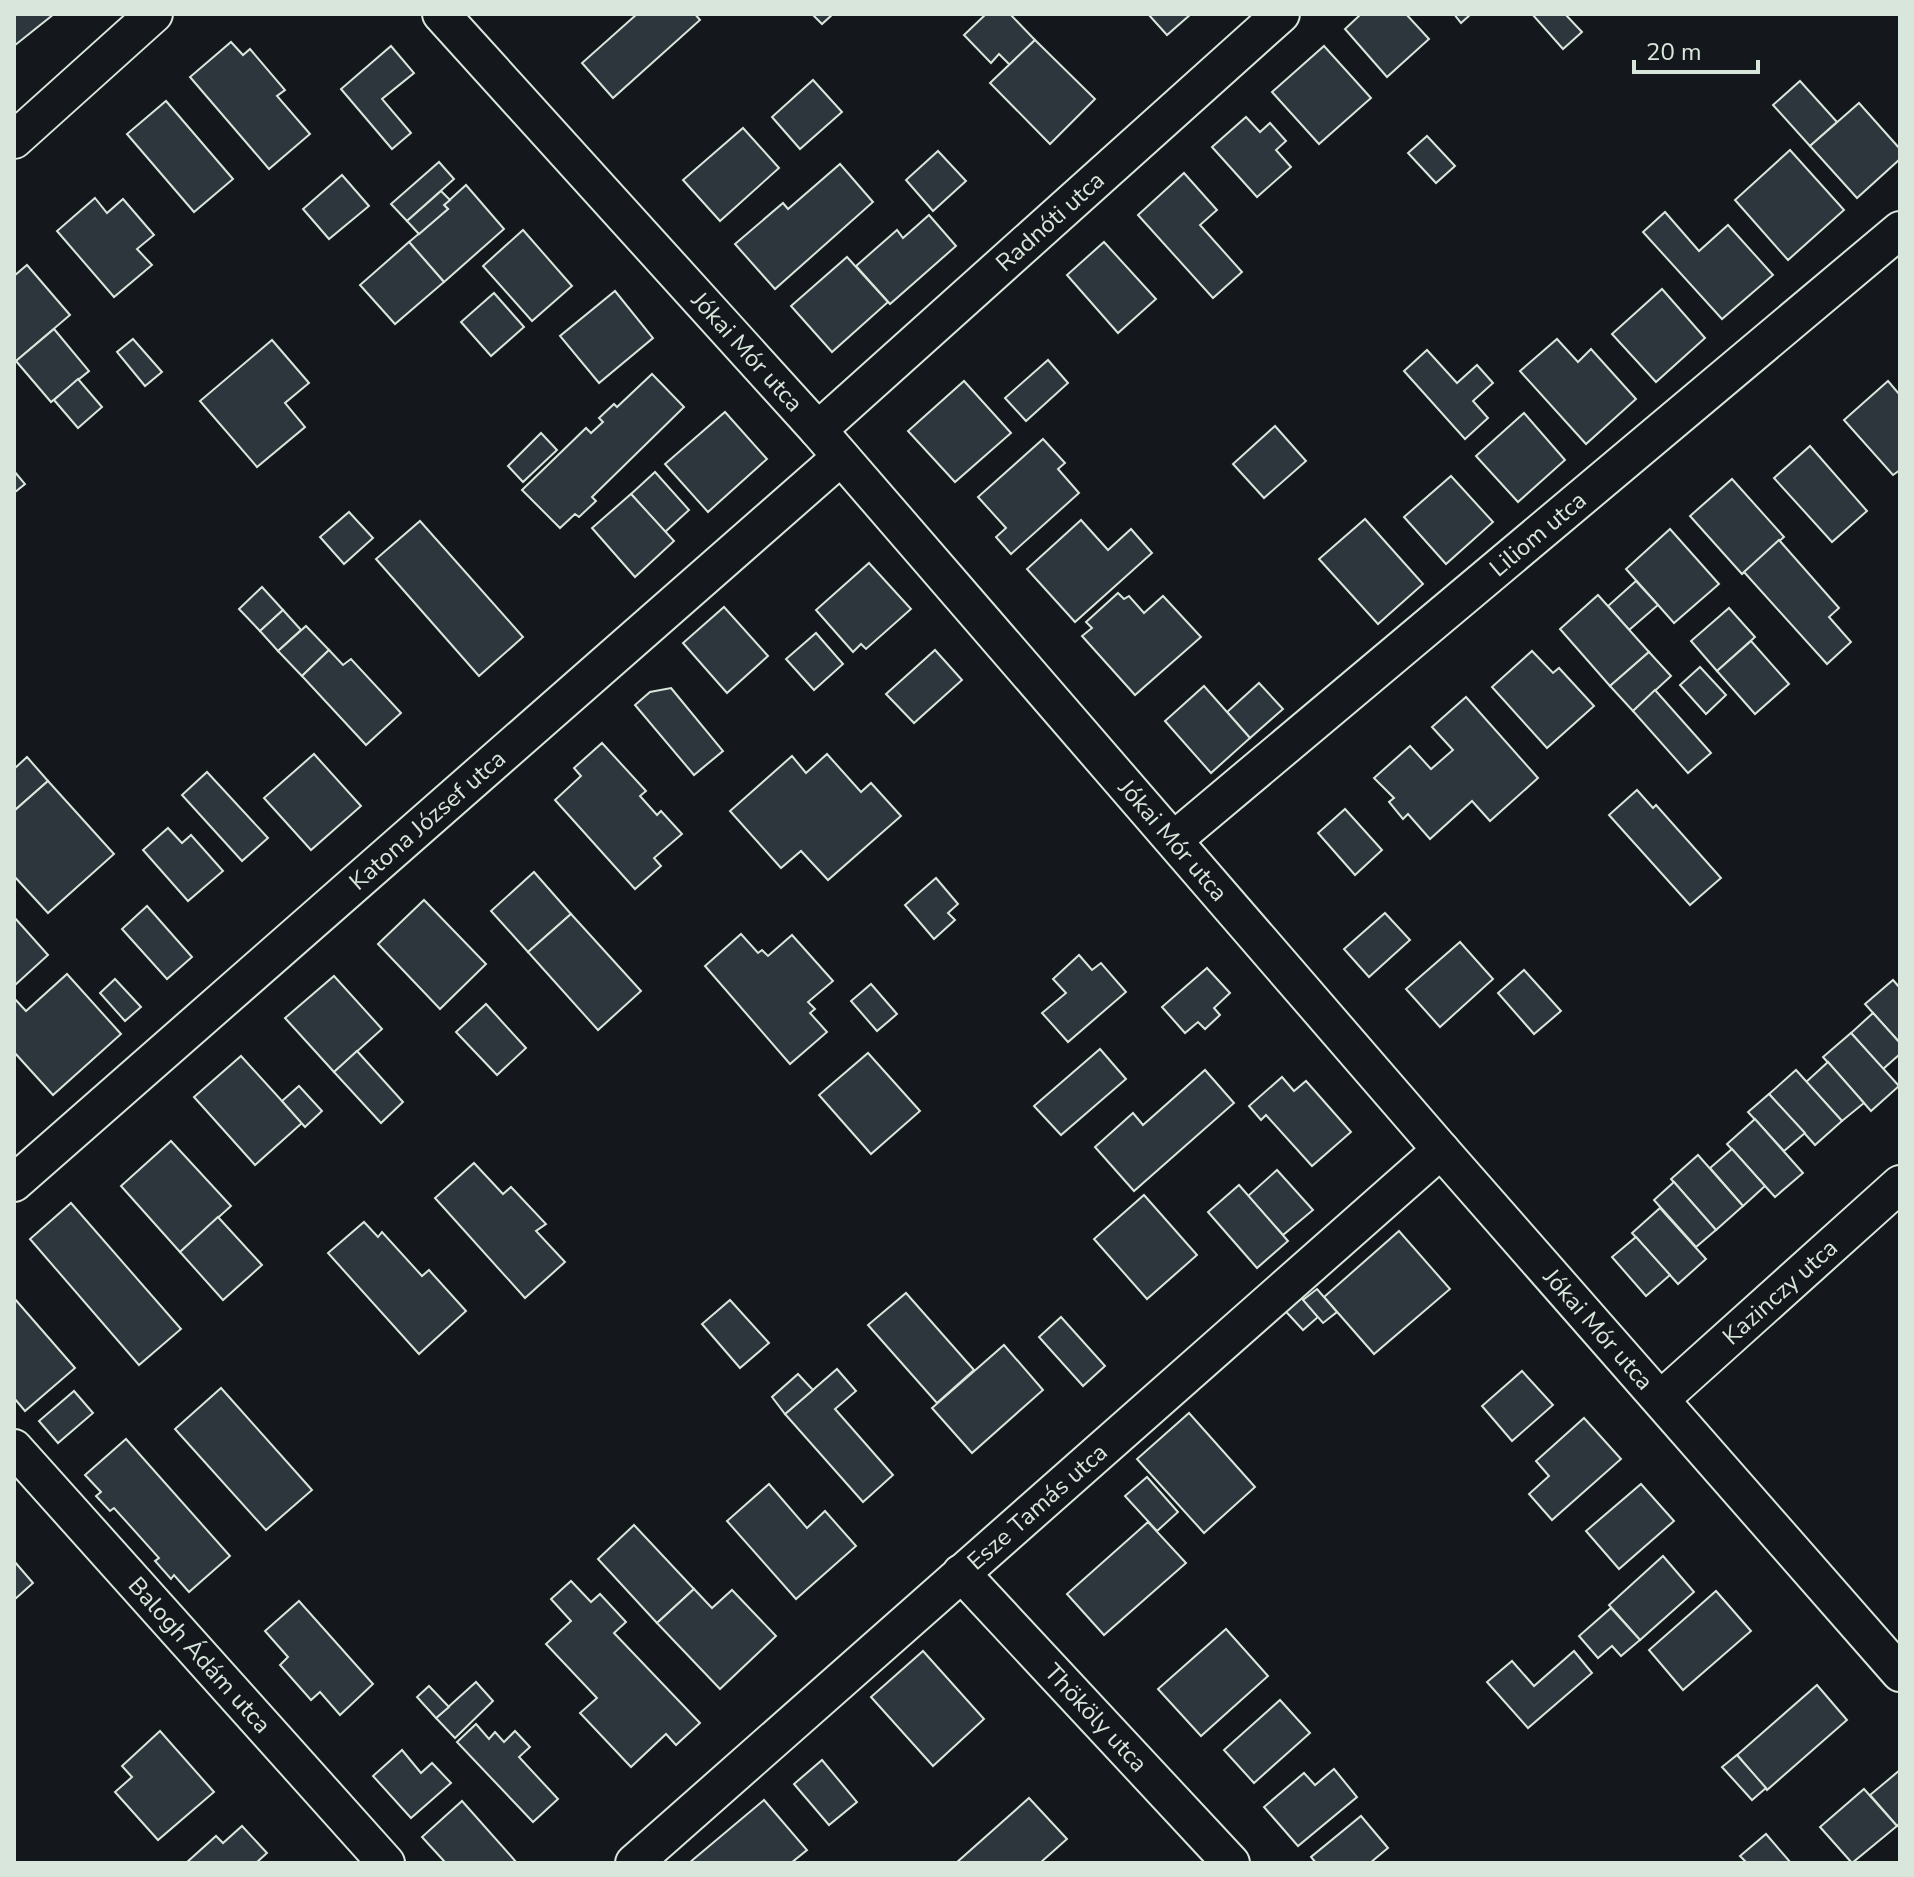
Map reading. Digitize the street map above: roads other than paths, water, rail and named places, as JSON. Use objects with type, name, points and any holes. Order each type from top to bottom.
[{"type":"street","points":[[14,140],[154,14]]},
{"type":"street","name":"Jókai Mór utca","points":[[441,14],[818,430],[1441,1150],[1900,1673]]},
{"type":"street","name":"Radnóti utca","points":[[818,430],[1281,14]]},
{"type":"street","name":"Liliom utca","points":[[1175,839],[1900,230]]},
{"type":"street","name":"Katona József utca","points":[[14,1183],[841,457]]},
{"type":"street","name":"Esze Tamás utca","points":[[634,1863],[1441,1150]]},
{"type":"street","name":"Kazinczy utca","points":[[1661,1399],[1900,1184]]},
{"type":"street","name":"Balogh Ádám utca","points":[[14,1448],[386,1863]]},
{"type":"street","name":"Thököly utca","points":[[961,1573],[1231,1863]]}]
